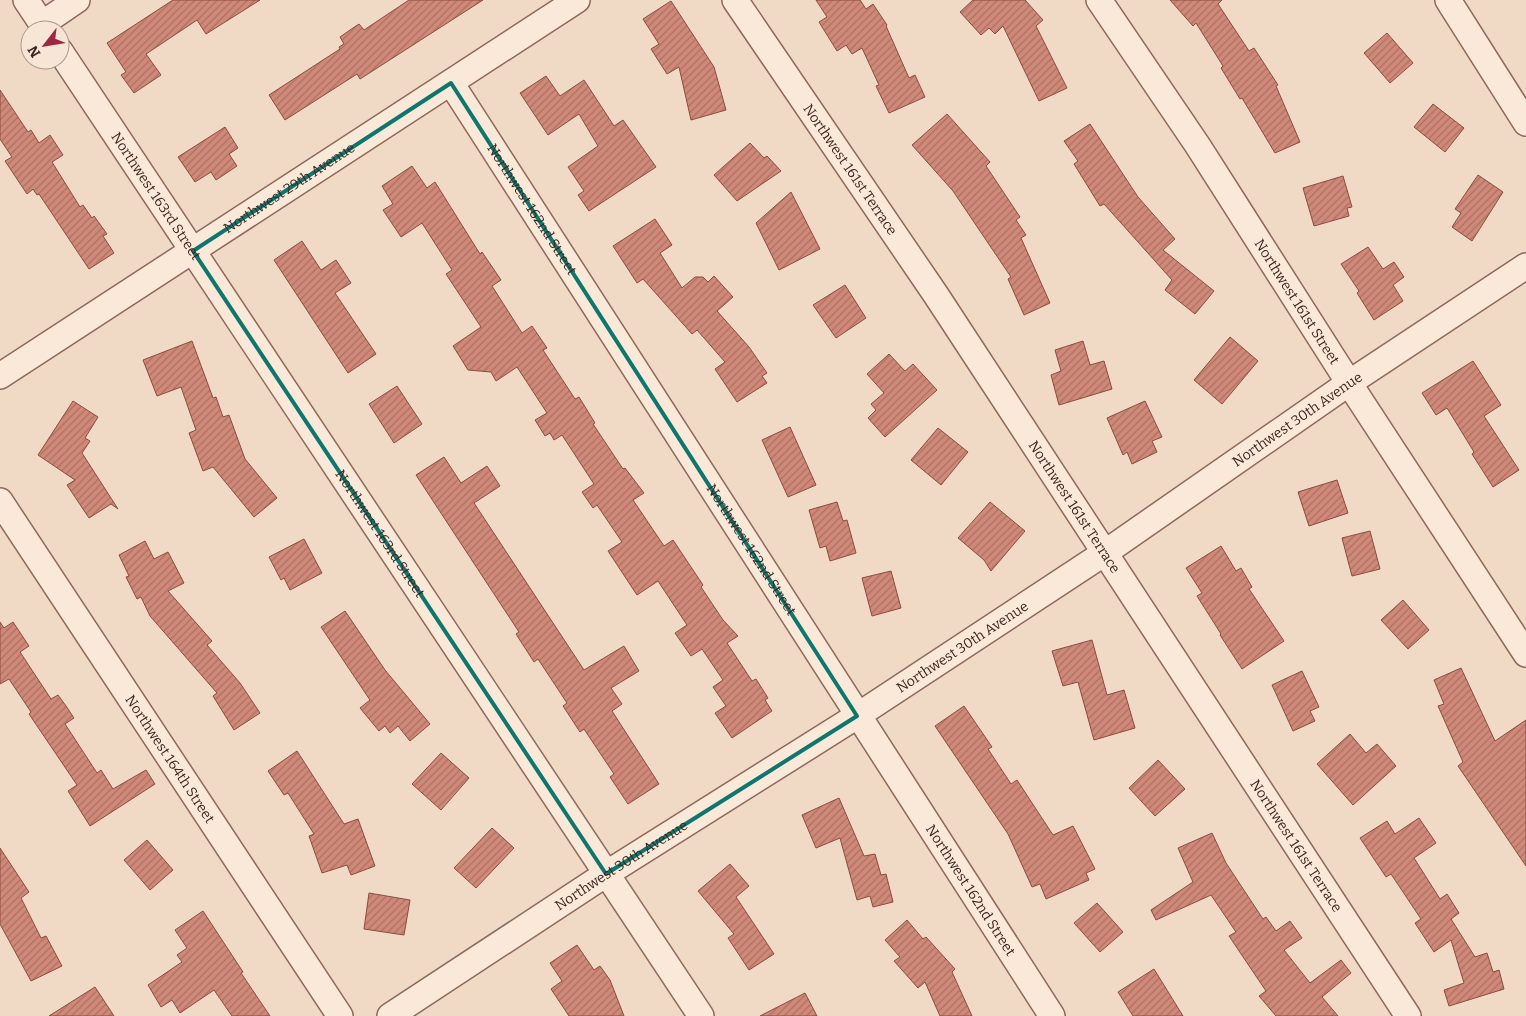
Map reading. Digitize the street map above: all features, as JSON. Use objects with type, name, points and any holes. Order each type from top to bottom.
[{"type":"street","points":[[26,0],[39,20]]},
{"type":"street","points":[[53,20],[77,0]]},
{"type":"street","name":"Northwest 29th Avenue","points":[[0,376],[577,0]]},
{"type":"street","name":"Northwest 161st Terrace","points":[[735,0],[930,287],[1106,552],[1408,1016]]},
{"type":"street","name":"Northwest 161st Street","points":[[1099,0],[1198,146],[1349,383],[1526,654]]},
{"type":"street","points":[[1448,0],[1526,123]]},
{"type":"street","name":"Northwest 163rd Street","points":[[70,66],[701,1016]]},
{"type":"street","name":"Northwest 162nd Street","points":[[450,82],[1052,1016]]},
{"type":"street","name":"Northwest 30th Avenue","points":[[390,1016],[606,874],[857,716],[1106,552],[1349,383],[1526,266]]},
{"type":"street","name":"Northwest 164th Street","points":[[0,501],[340,1016]]},
{"type":"highlighted area","points":[[451,83],[857,716],[606,874],[193,251]]},
{"type":"building","points":[[173,0],[260,0],[206,34],[197,20],[146,54],[161,75],[134,93],[121,75],[126,72],[107,43]]},
{"type":"building","points":[[409,0],[483,0],[360,79],[357,74],[285,120],[269,95],[340,49],[339,47],[344,44],[340,37],[350,30],[359,24],[364,30]]},
{"type":"building","points":[[816,0],[860,0],[866,9],[873,4],[887,25],[909,78],[915,75],[925,97],[889,113],[876,86],[879,85],[862,48],[852,54],[846,45],[837,51],[819,22],[827,17]]},
{"type":"building","points":[[973,0],[1025,0],[1043,20],[1036,26],[1067,88],[1039,101],[1003,26],[995,34],[989,28],[981,35],[960,12]]},
{"type":"building","points":[[1170,0],[1222,0],[1218,4],[1249,51],[1254,48],[1278,85],[1276,86],[1300,142],[1275,153],[1242,98],[1240,99],[1221,68],[1223,66],[1196,23],[1193,26]]},
{"type":"building","points":[[671,1],[714,67],[726,110],[691,120],[679,67],[667,74],[651,49],[659,44],[643,19]]},
{"type":"building","points":[[1387,33],[1413,63],[1390,83],[1364,53]]},
{"type":"building","points":[[546,76],[560,96],[584,80],[614,126],[623,120],[656,167],[589,211],[578,195],[584,191],[568,167],[598,146],[579,114],[548,135],[520,93]]},
{"type":"building","points":[[0,90],[28,132],[31,130],[39,143],[50,135],[63,155],[52,162],[80,207],[83,205],[92,218],[94,216],[107,234],[103,236],[114,253],[89,269],[39,194],[37,195],[33,189],[27,194],[5,161],[12,157],[0,139]]},
{"type":"building","points":[[1433,104],[1464,128],[1445,152],[1414,127]]},
{"type":"building","points":[[947,114],[990,162],[986,166],[1020,217],[1016,220],[1026,235],[1021,238],[1050,303],[1024,315],[1008,279],[1011,277],[953,191],[912,145]]},
{"type":"building","points":[[1090,124],[1138,197],[1175,239],[1163,250],[1214,291],[1195,314],[1165,290],[1172,280],[1104,204],[1100,206],[1074,164],[1078,161],[1064,141]]},
{"type":"building","points":[[225,127],[238,148],[229,154],[237,166],[216,180],[211,172],[195,182],[178,157]]},
{"type":"building","points":[[750,143],[764,158],[767,156],[781,171],[737,201],[714,175]]},
{"type":"building","points":[[412,166],[427,188],[435,182],[480,254],[482,252],[501,280],[492,286],[522,333],[532,326],[547,348],[543,350],[575,399],[579,397],[595,423],[593,424],[623,469],[625,468],[644,493],[633,500],[664,546],[673,540],[703,585],[701,587],[723,620],[738,636],[727,643],[752,681],[756,679],[768,698],[765,700],[772,711],[732,738],[715,713],[726,706],[713,687],[723,680],[702,649],[691,656],[675,633],[687,625],[658,581],[637,595],[608,551],[622,542],[597,505],[593,508],[582,492],[594,484],[562,435],[554,440],[550,433],[545,436],[535,420],[547,413],[517,367],[496,381],[491,372],[468,370],[453,346],[481,327],[446,274],[452,270],[422,223],[401,237],[383,210],[393,204],[382,186]]},
{"type":"building","points":[[1478,175],[1503,192],[1472,241],[1452,227],[1461,213],[1455,209]]},
{"type":"building","points":[[1343,176],[1352,207],[1347,208],[1349,216],[1314,226],[1303,188]]},
{"type":"building","points":[[791,192],[820,249],[779,270],[756,223]]},
{"type":"building","points":[[655,219],[672,245],[660,253],[682,288],[695,277],[703,277],[708,282],[714,276],[733,297],[717,311],[749,347],[767,373],[762,376],[767,383],[737,402],[715,369],[725,362],[697,330],[692,334],[643,279],[637,283],[613,246]]},
{"type":"building","points":[[302,241],[321,270],[336,260],[351,283],[335,293],[376,354],[348,373],[274,260]]},
{"type":"building","points":[[1368,247],[1383,269],[1394,262],[1404,277],[1393,285],[1403,301],[1374,320],[1357,293],[1359,291],[1341,264]]},
{"type":"building","points":[[845,285],[866,318],[836,338],[813,305]]},
{"type":"building","points":[[1230,337],[1258,361],[1222,404],[1194,380]]},
{"type":"building","points":[[192,341],[213,398],[216,397],[223,417],[229,415],[245,459],[277,498],[254,517],[213,467],[203,471],[189,433],[196,430],[181,387],[157,396],[143,360]]},
{"type":"building","points":[[1083,341],[1090,365],[1104,361],[1112,389],[1059,405],[1051,375],[1061,371],[1055,350]]},
{"type":"building","points":[[889,354],[905,371],[913,364],[937,390],[885,437],[868,418],[876,410],[871,404],[884,393],[867,374]]},
{"type":"building","points":[[1473,361],[1501,405],[1484,416],[1519,470],[1493,487],[1472,454],[1474,452],[1447,408],[1436,415],[1422,393]]},
{"type":"building","points":[[397,386],[422,424],[394,443],[369,404]]},
{"type":"building","points":[[73,401],[98,417],[85,438],[90,441],[82,453],[118,509],[111,504],[89,518],[67,485],[75,480],[38,455]]},
{"type":"building","points":[[1145,401],[1162,437],[1152,441],[1157,452],[1132,464],[1127,452],[1123,455],[1107,418]]},
{"type":"building","points":[[790,427],[816,485],[788,497],[762,440]]},
{"type":"building","points":[[938,428],[968,452],[941,485],[911,460]]},
{"type":"building","points":[[444,457],[461,483],[487,466],[500,486],[474,503],[584,670],[624,646],[639,671],[611,688],[622,704],[612,711],[659,784],[628,804],[610,777],[614,774],[584,729],[580,732],[563,706],[567,703],[538,659],[534,662],[516,634],[519,632],[416,475]]},
{"type":"building","points":[[1337,480],[1348,513],[1309,526],[1298,492]]},
{"type":"building","points":[[837,502],[843,521],[847,520],[856,553],[830,561],[826,546],[820,548],[809,510]]},
{"type":"building","points":[[990,502],[1025,531],[991,571],[984,560],[958,538]]},
{"type":"building","points":[[1370,531],[1380,569],[1352,576],[1342,538]]},
{"type":"building","points":[[304,539],[322,573],[290,590],[284,578],[281,580],[269,557]]},
{"type":"building","points":[[145,541],[154,559],[168,552],[184,583],[168,591],[212,641],[207,645],[240,683],[260,713],[234,730],[213,696],[217,693],[150,616],[141,597],[137,599],[126,577],[129,576],[119,555]]},
{"type":"building","points":[[1221,546],[1236,571],[1241,568],[1252,587],[1249,589],[1284,641],[1242,669],[1197,596],[1202,593],[1186,568]]},
{"type":"building","points":[[891,571],[901,608],[872,616],[862,578]]},
{"type":"building","points":[[1403,600],[1429,630],[1408,649],[1381,620]]},
{"type":"building","points":[[345,611],[385,670],[430,724],[410,741],[398,726],[390,733],[385,726],[379,731],[360,708],[370,700],[321,627]]},
{"type":"building","points":[[0,622],[4,628],[13,622],[29,646],[20,652],[51,699],[58,695],[74,718],[65,724],[97,773],[101,770],[113,789],[146,770],[155,784],[90,826],[68,791],[77,785],[29,714],[31,712],[9,679],[0,684]]},
{"type":"building","points":[[1092,640],[1107,695],[1124,690],[1135,728],[1094,740],[1078,682],[1063,686],[1052,651]]},
{"type":"building","points":[[1461,668],[1495,741],[1526,720],[1526,866],[1458,766],[1463,762],[1438,706],[1444,704],[1434,680]]},
{"type":"building","points":[[1302,671],[1319,707],[1310,711],[1315,721],[1293,731],[1272,685]]},
{"type":"building","points":[[964,706],[992,747],[988,749],[1011,784],[1017,780],[1053,835],[1073,826],[1095,869],[1086,873],[1089,880],[1046,899],[1040,884],[1032,887],[1008,834],[935,726]]},
{"type":"building","points":[[1350,734],[1366,753],[1377,744],[1396,766],[1353,805],[1317,764]]},
{"type":"building","points":[[297,751],[344,824],[358,819],[375,866],[351,875],[347,865],[322,873],[309,836],[314,834],[288,793],[284,795],[268,771]]},
{"type":"building","points":[[441,753],[469,778],[441,810],[412,784]]},
{"type":"building","points":[[1158,760],[1185,789],[1155,816],[1129,788]]},
{"type":"building","points":[[839,798],[864,856],[875,854],[881,875],[886,874],[893,902],[873,907],[870,896],[857,900],[840,838],[816,848],[802,815]]},
{"type":"building","points":[[1419,818],[1436,843],[1414,858],[1440,899],[1447,894],[1459,913],[1451,919],[1475,957],[1487,953],[1493,972],[1499,970],[1504,989],[1449,1006],[1444,990],[1464,983],[1451,940],[1434,952],[1415,923],[1421,919],[1391,874],[1386,877],[1360,838],[1387,821],[1395,834]]},
{"type":"building","points":[[492,828],[514,848],[476,888],[454,868]]},
{"type":"building","points":[[1212,833],[1226,863],[1263,919],[1266,917],[1276,931],[1290,921],[1302,938],[1284,950],[1310,983],[1341,960],[1351,973],[1322,997],[1338,1016],[1276,1016],[1259,996],[1266,991],[1229,936],[1236,932],[1211,895],[1156,920],[1151,910],[1193,882],[1178,848]]},
{"type":"building","points":[[147,840],[173,870],[150,890],[124,860]]},
{"type":"building","points":[[0,848],[29,892],[21,898],[41,938],[46,936],[62,966],[31,981],[0,924]]},
{"type":"building","points":[[730,864],[749,886],[736,897],[774,954],[749,970],[728,938],[734,934],[698,891]]},
{"type":"building","points":[[369,893],[410,900],[404,935],[364,929]]},
{"type":"building","points":[[1097,903],[1123,932],[1100,952],[1074,923]]},
{"type":"building","points":[[203,911],[270,1016],[232,1016],[214,990],[180,1013],[172,1000],[161,1007],[148,985],[182,962],[177,955],[187,948],[175,930]]},
{"type":"building","points":[[907,920],[923,939],[926,937],[955,969],[952,972],[972,1016],[940,1016],[925,982],[918,988],[894,961],[900,957],[885,940]]},
{"type":"building","points":[[577,945],[594,970],[600,966],[610,980],[624,1016],[569,1016],[551,989],[562,981],[550,963]]},
{"type":"building","points":[[1154,969],[1183,1016],[1133,1016],[1118,992]]},
{"type":"building","points":[[95,987],[114,1016],[49,1016]]},
{"type":"building","points":[[805,993],[817,1016],[760,1016]]}]
